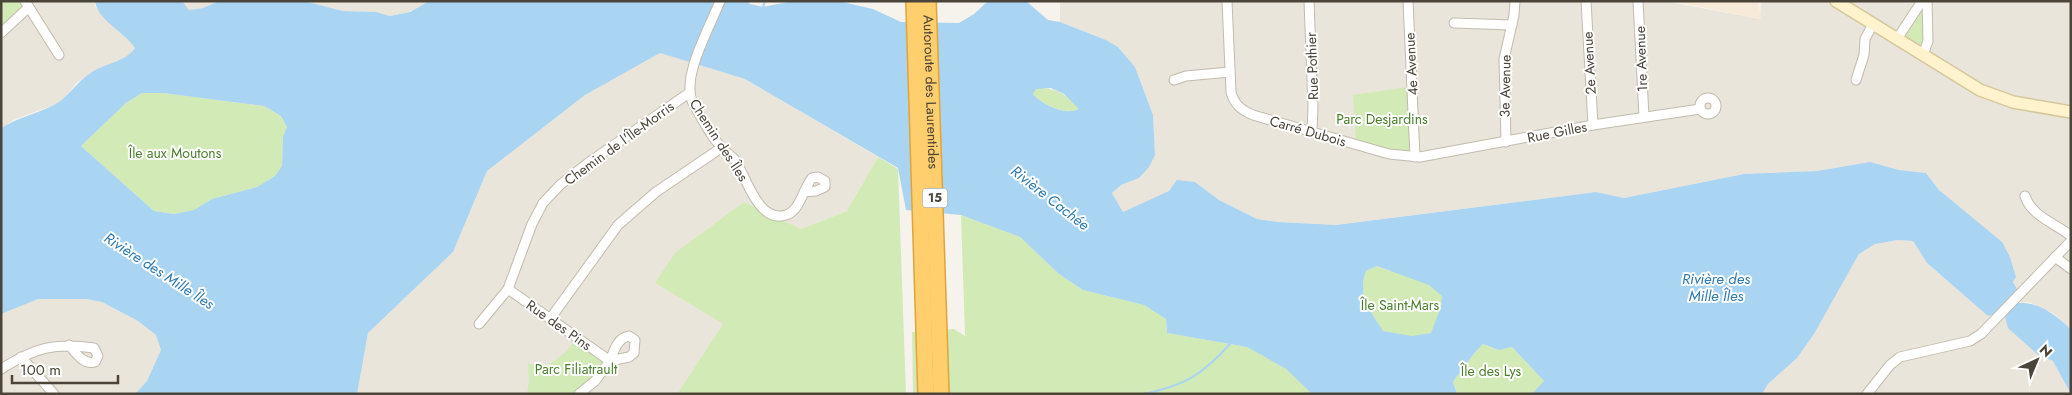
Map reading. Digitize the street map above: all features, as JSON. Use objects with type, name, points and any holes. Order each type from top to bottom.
[{"type":"highway","name":"Autoroute des Laurentides","points":[[914,1],[926,394]]},
{"type":"highway","name":"Autoroute des Laurentides","points":[[928,1],[941,394]]},
{"type":"main road","points":[[1836,1],[1971,85],[1997,97],[2071,112]]},
{"type":"street","name":"Chemin des Îles","points":[[720,1],[691,73],[689,93],[703,121],[721,148],[735,160],[757,202],[774,215],[788,215],[794,210],[804,192]]},
{"type":"street","name":"Carré Dubois","points":[[1227,1],[1233,98],[1242,110],[1389,154],[1415,157]]},
{"type":"street","name":"Rue Pothier","points":[[1309,1],[1313,107],[1312,131]]},
{"type":"street","name":"4e Avenue","points":[[1408,1],[1415,157]]},
{"type":"street","name":"3e Avenue","points":[[1506,142],[1504,59],[1512,25],[1515,1]]},
{"type":"street","name":"2e Avenue","points":[[1586,1],[1593,125]]},
{"type":"street","name":"1re Avenue","points":[[1638,1],[1644,116]]},
{"type":"street","points":[[1897,39],[1922,1]]},
{"type":"street","points":[[1923,55],[1928,39],[1927,1]]},
{"type":"street","points":[[1,33],[27,4],[59,55]]},
{"type":"street","points":[[1454,23],[1512,25]]},
{"type":"street","points":[[1856,80],[1864,55],[1865,40],[1873,24]]},
{"type":"street","points":[[1174,80],[1186,76],[1230,72]]},
{"type":"street","name":"Chemin de l'Île-Morris","points":[[479,324],[508,289],[532,224],[543,203],[560,185],[588,163],[689,93]]},
{"type":"street","name":"Rue Gilles","points":[[1415,157],[1431,156],[1644,116],[1700,109]]},
{"type":"street","points":[[550,319],[618,225],[656,192],[721,148]]},
{"type":"street","points":[[2026,196],[2030,207],[2036,213],[2071,236]]},
{"type":"street","points":[[1867,394],[1897,358],[1970,341],[1981,334],[2071,241]]},
{"type":"street","points":[[2056,257],[2071,268]]},
{"type":"street","name":"Rue des Pins","points":[[508,289],[610,361],[595,381],[579,394]]},
{"type":"street","points":[[1,368],[21,357],[42,349],[69,344]]},
{"type":"street","points":[[21,357],[54,394]]},
{"type":"shaded area","points":[[21,1],[95,1],[95,6],[105,18],[128,38],[135,47],[130,55],[92,72],[76,83],[66,97],[54,105],[15,119],[1,128],[1,29]]},
{"type":"shaded area","points":[[182,1],[219,1],[203,8],[189,10]]},
{"type":"shaded area","points":[[288,1],[429,1],[409,12],[390,16],[376,12],[343,11],[308,2]]},
{"type":"shaded area","points":[[1060,1],[1664,1],[1760,19],[1761,1],[2071,1],[2071,329],[2053,313],[2029,302],[2017,302],[2013,295],[2015,292],[2013,282],[2016,277],[2010,257],[1939,190],[1926,173],[1899,170],[1870,162],[1817,171],[1744,174],[1624,198],[1596,192],[1336,225],[1257,219],[1219,200],[1195,182],[1123,212],[1112,193],[1121,185],[1139,178],[1155,155],[1153,115],[1135,67],[1118,47],[1106,40],[1060,22]]},
{"type":"shaded area","points":[[1671,1],[1758,1],[1761,19]]},
{"type":"shaded area","points":[[660,53],[745,79],[878,157],[847,211],[801,229],[744,202],[655,283],[723,324],[677,394],[357,394],[368,333],[453,252],[487,171],[585,95]]},
{"type":"shaded area","points":[[1898,240],[1913,241],[1927,263],[1988,316],[2004,313],[2037,354],[2053,361],[2071,394],[1762,394],[1768,384],[1797,358],[1814,334],[1859,254],[1875,244]]},
{"type":"shaded area","points":[[38,299],[86,299],[102,302],[138,321],[156,335],[161,350],[147,381],[135,394],[1,394],[1,313]]},
{"type":"green space","points":[[1,1],[21,1],[25,8],[1,29]]},
{"type":"green space","points":[[1920,11],[1924,12],[1926,38],[1923,44],[1919,45],[1906,38],[1905,35]]},
{"type":"green space","name":"Parc Desjardins","points":[[1408,87],[1410,151],[1402,152],[1356,141],[1353,95]]},
{"type":"green space","points":[[1036,88],[1050,89],[1061,93],[1080,109],[1068,111],[1048,105],[1033,94]]},
{"type":"green space","name":"Île aux Moutons","points":[[142,93],[163,93],[264,106],[281,116],[287,127],[283,138],[282,166],[275,176],[257,187],[212,199],[194,210],[174,214],[154,211],[81,146],[126,103]]},
{"type":"green space","points":[[878,157],[898,169],[906,394],[677,394],[723,324],[655,283],[675,253],[744,202],[801,229],[847,211]]},
{"type":"green space","points":[[961,215],[1020,237],[1059,274],[1083,290],[1144,305],[1166,319],[1167,333],[1247,347],[1286,369],[1312,394],[913,394],[912,332],[954,329],[965,336]]},
{"type":"green space","name":"Île Saint-Mars","points":[[1471,259],[1431,333],[1412,337],[1383,331],[1364,295],[1363,288],[1366,271],[1377,266],[1390,271]]},
{"type":"green space","name":"Parc Filiatrault","points":[[574,341],[608,361],[588,385],[571,394],[527,394],[529,381],[528,364],[549,365],[567,351]]},
{"type":"green space","name":"Île des Lys","points":[[1483,344],[1499,350],[1512,347],[1544,381],[1575,354],[1533,394],[1457,394],[1453,382]]},
{"type":"water","name":"Rivière des Mille Îles","points":[[95,1],[182,1],[189,10],[203,8],[219,1],[308,2],[343,11],[376,12],[390,16],[410,12],[429,1],[747,1],[750,4],[763,7],[793,1],[838,1],[873,9],[901,22],[959,23],[974,14],[988,1],[1026,1],[1048,20],[1060,22],[1106,40],[1118,47],[1135,67],[1153,115],[1155,155],[1149,167],[1139,178],[1121,185],[1112,193],[1123,212],[1169,191],[1177,180],[1195,182],[1219,200],[1257,219],[1336,225],[1596,192],[1624,198],[1744,174],[1817,171],[1870,162],[1899,170],[1926,173],[1939,190],[2002,242],[2010,257],[2016,277],[2013,282],[2017,289],[2013,298],[2019,303],[2027,303],[2047,310],[2071,329],[2071,394],[2053,361],[2037,354],[2008,328],[2004,313],[1988,316],[1927,263],[1913,241],[1898,240],[1875,244],[1859,254],[1814,334],[1797,358],[1768,384],[1762,394],[1532,394],[1544,381],[1512,347],[1499,350],[1483,344],[1453,382],[1457,394],[1312,394],[1286,369],[1247,347],[1167,333],[1166,319],[1144,305],[1083,290],[1059,274],[1020,237],[961,215],[906,210],[898,168],[745,79],[660,53],[585,95],[487,171],[453,252],[368,333],[357,394],[135,394],[147,381],[161,350],[156,335],[138,321],[102,302],[86,299],[38,299],[1,314],[1,128],[54,105],[87,76],[97,69],[121,59],[135,48],[131,42],[101,15]],"holes":[[[1051,88],[1064,94],[1079,109],[1068,111],[1054,108],[1042,102],[1033,94],[1036,89]],[[142,93],[163,93],[264,106],[281,116],[287,127],[283,137],[282,166],[275,176],[257,187],[212,199],[194,210],[174,214],[154,211],[81,146],[126,103]],[[1377,266],[1429,285],[1442,296],[1441,307],[1431,333],[1412,336],[1383,331],[1364,295],[1363,288],[1366,271]]]},
{"type":"waterway","name":"Rivière Cachée","points":[[765,1],[763,7],[765,8]]},
{"type":"waterway","points":[[1143,394],[1170,387],[1191,378],[1210,364],[1230,344]]}]
